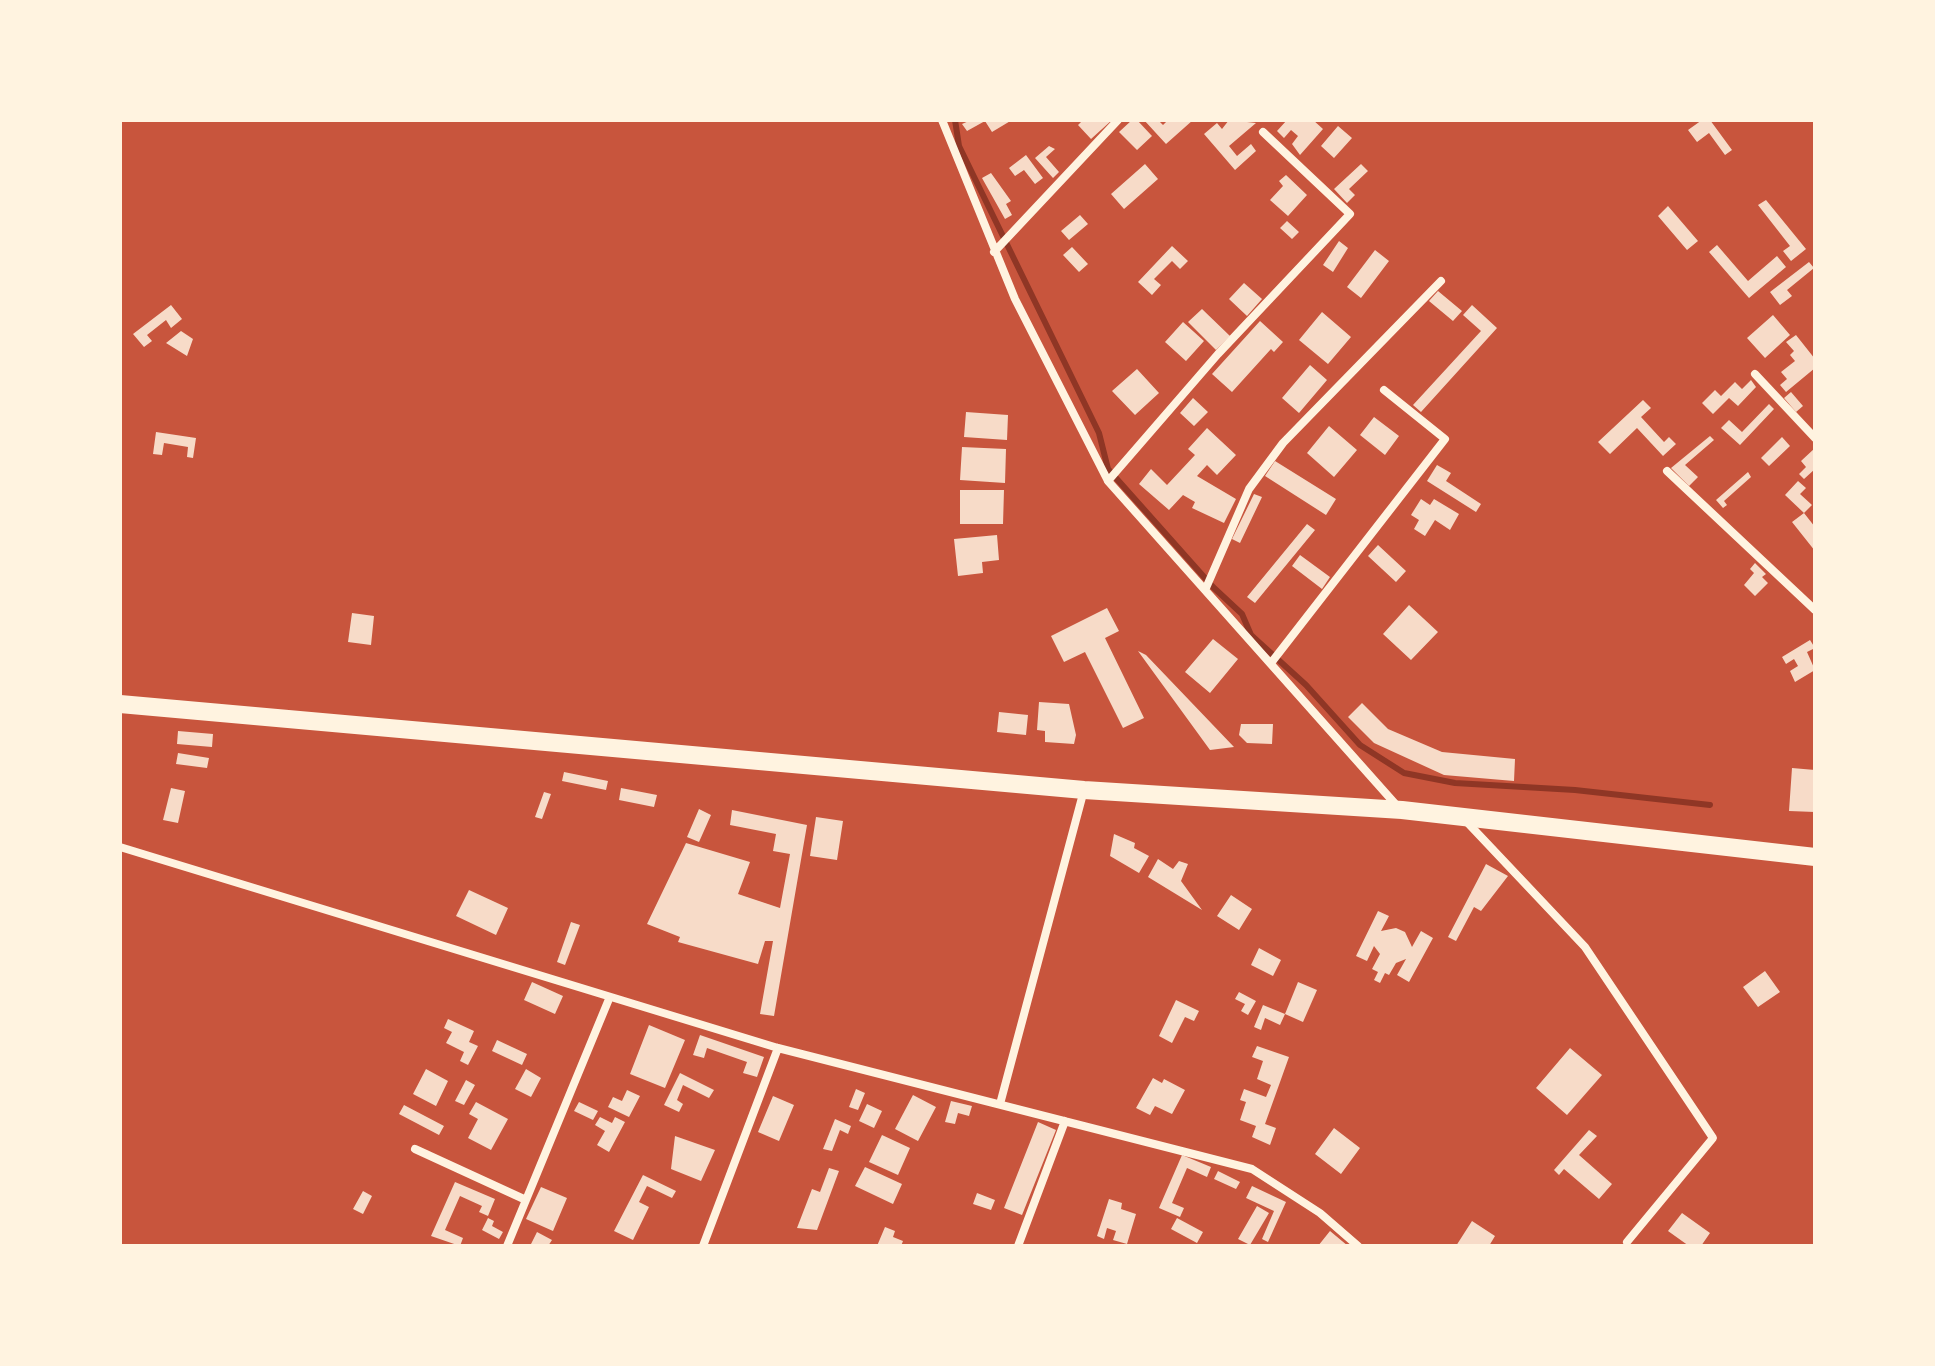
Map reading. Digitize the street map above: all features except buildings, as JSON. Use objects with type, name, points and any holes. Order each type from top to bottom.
[{"type":"highway","points":[[120,704],[1084,790],[1402,810],[1465,820],[1815,857]]},
{"type":"street","points":[[942,120],[994,252],[1108,481],[1402,810]]},
{"type":"street","points":[[994,252],[1118,120]]},
{"type":"street","points":[[1108,481],[1207,366],[1350,214],[1263,132]]},
{"type":"street","points":[[1206,588],[1249,489],[1283,443],[1441,281]]},
{"type":"street","points":[[1755,374],[1815,438]]},
{"type":"street","points":[[1271,663],[1445,439],[1384,390]]},
{"type":"street","points":[[1667,471],[1815,610]]},
{"type":"street","points":[[1000,1104],[1084,790]]},
{"type":"street","points":[[1465,820],[1585,947],[1713,1138],[1627,1242]]},
{"type":"street","points":[[120,847],[609,999],[778,1048],[1252,1169],[1320,1213],[1358,1246]]},
{"type":"street","points":[[507,1246],[609,999]]},
{"type":"street","points":[[703,1246],[778,1048]]},
{"type":"street","points":[[1018,1246],[1065,1121]]},
{"type":"street","points":[[415,1149],[526,1200]]},
{"type":"waterway","points":[[955,120],[959,146],[1099,433],[1108,469],[1213,587],[1242,614],[1251,635],[1306,685],[1360,745],[1404,773],[1455,783],[1575,790],[1710,805]]}]
